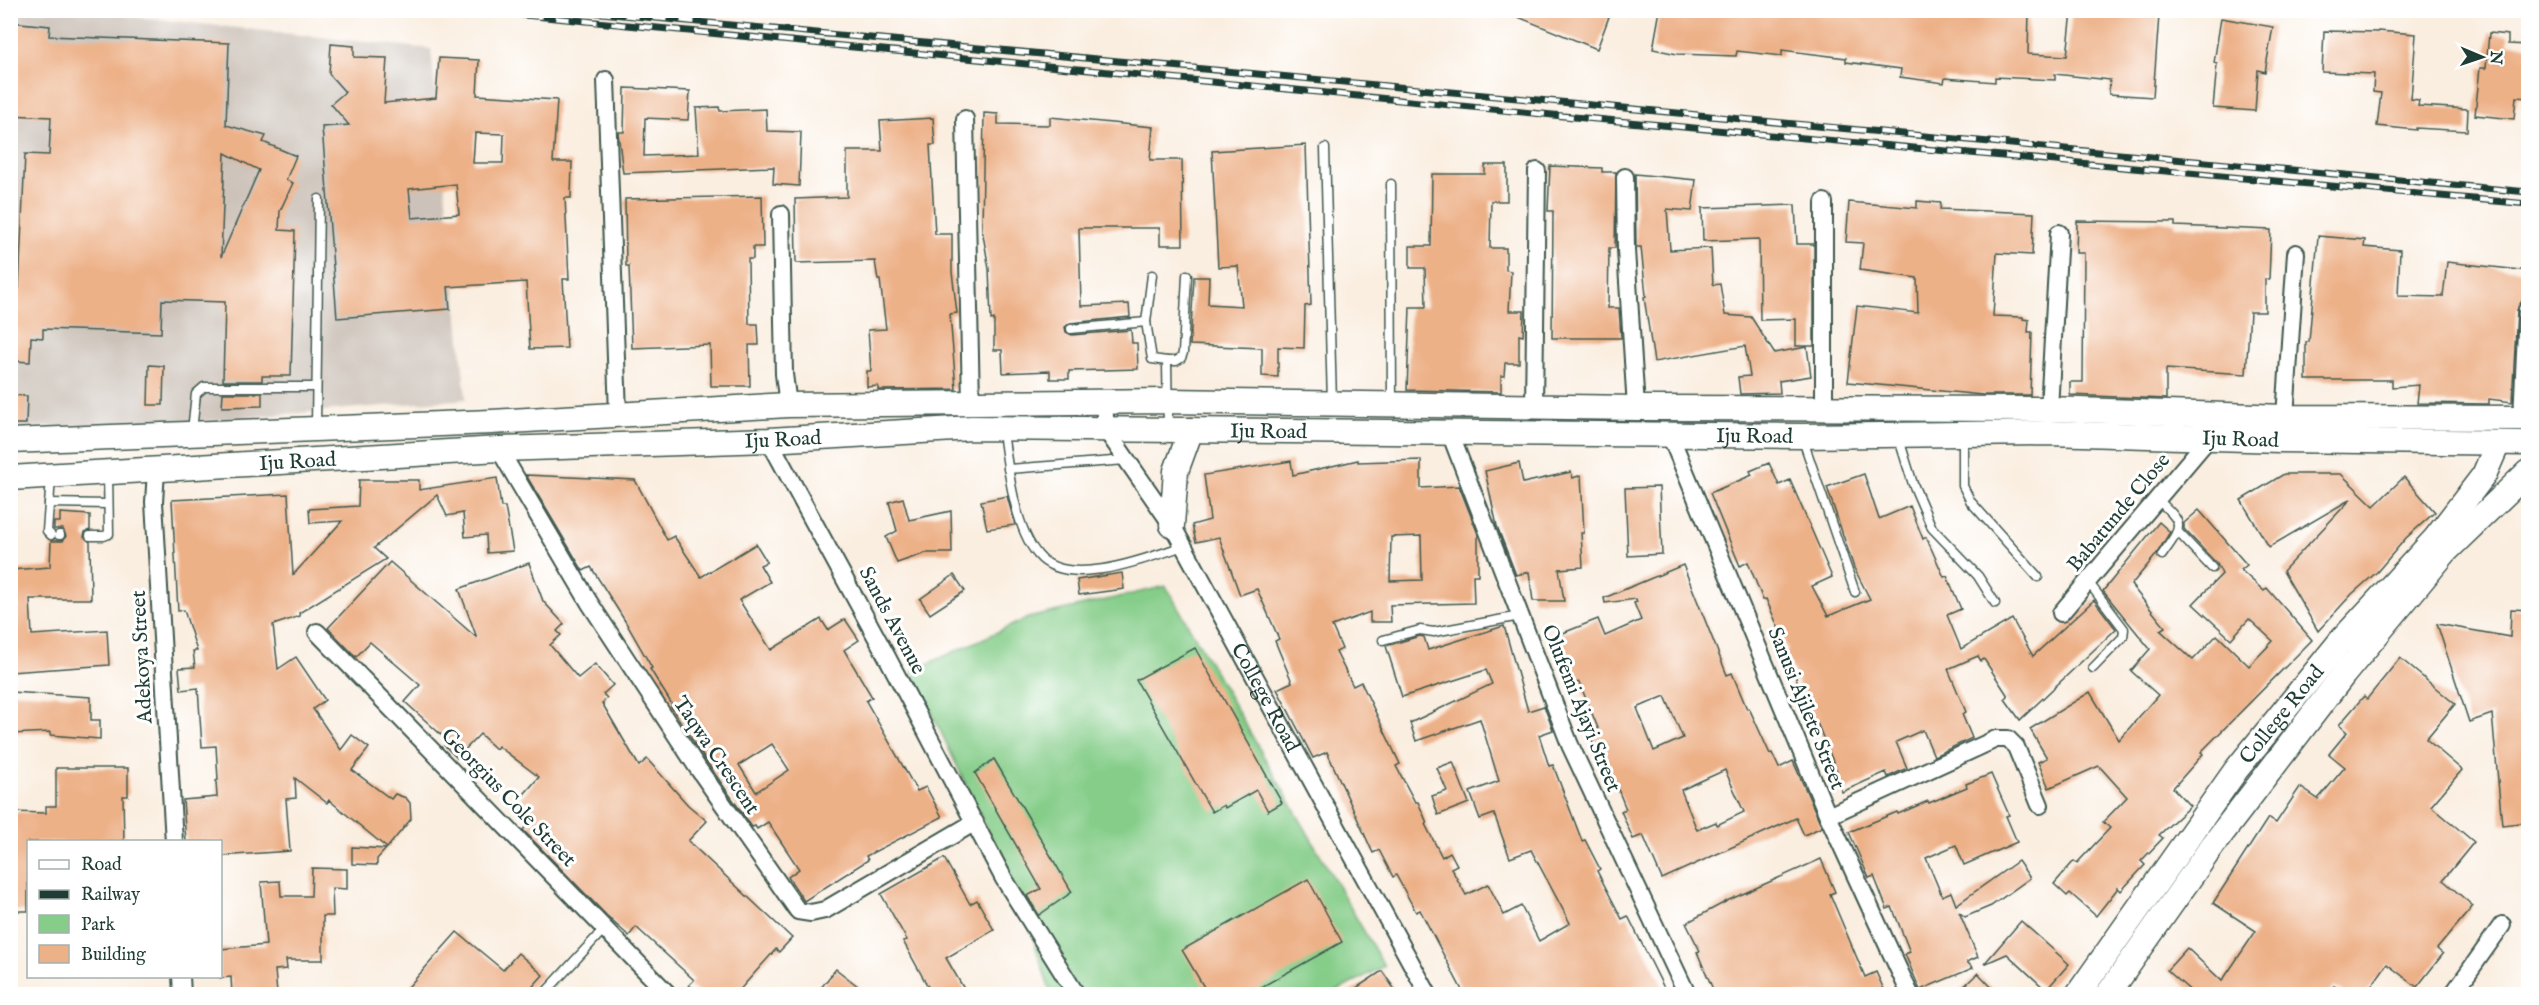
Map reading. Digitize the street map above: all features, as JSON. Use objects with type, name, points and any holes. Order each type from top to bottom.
[{"type":"main road","name":"Iju Road","points":[[10,441],[316,429],[788,405],[1168,401],[1824,410],[2049,409],[2285,417],[2525,418]]},
{"type":"main road","name":"Iju Road","points":[[10,478],[499,449],[769,440],[972,428],[1802,436],[2049,433],[2208,439],[2529,443]]},
{"type":"main road","points":[[1177,536],[1176,471],[1180,430]]},
{"type":"main road","name":"College Road","points":[[2078,994],[2236,770],[2339,643],[2435,539],[2484,475],[2498,443]]},
{"type":"main road","name":"College Road","points":[[2108,994],[2213,845],[2344,674],[2446,551],[2529,472]]},
{"type":"street","points":[[606,80],[618,414]]},
{"type":"street","points":[[965,119],[971,403]]},
{"type":"street","points":[[1534,405],[1537,171]]},
{"type":"street","points":[[1625,177],[1626,250],[1636,408]]},
{"type":"street","points":[[1824,202],[1824,410]]},
{"type":"street","points":[[781,214],[784,374],[788,405]]},
{"type":"street","points":[[2049,409],[2059,232]]},
{"type":"street","points":[[2285,417],[2296,253]]},
{"type":"street","points":[[2525,418],[2527,310]]},
{"type":"street","name":"College Road","points":[[1104,403],[1106,430],[1177,536],[1428,994]]},
{"type":"street","name":"Olufemi Ajayi Street","points":[[1450,433],[1570,745],[1687,994]]},
{"type":"street","name":"Sanusi Ajilete Street","points":[[1670,435],[1827,816],[1911,994]]},
{"type":"street","name":"Babatunde Close","points":[[2061,613],[2208,439]]},
{"type":"street","name":"Sands Avenue","points":[[769,440],[1004,879],[1076,994]]},
{"type":"street","name":"Taqwa Crescent","points":[[499,449],[589,602],[697,767],[798,911],[811,913],[825,910],[975,822]]},
{"type":"street","name":"Adekoya Street","points":[[156,471],[154,502],[174,840]]},
{"type":"street","name":"Georgius Cole Street","points":[[317,632],[668,994]]},
{"type":"street","points":[[1827,816],[1996,739],[2008,739],[2016,747],[2040,805]]},
{"type":"street","points":[[2453,994],[2502,925]]},
{"type":"street","points":[[181,978],[182,994]]},
{"type":"lane","points":[[1325,148],[1332,403]]},
{"type":"lane","points":[[1392,184],[1392,403]]},
{"type":"lane","points":[[316,429],[319,199]]},
{"type":"lane","points":[[1152,275],[1146,322],[1152,359],[1176,361],[1183,353],[1187,275]]},
{"type":"lane","points":[[1071,329],[1146,322]]},
{"type":"lane","points":[[1167,361],[1168,401],[1180,430]]},
{"type":"lane","points":[[191,434],[196,394],[204,387],[316,387]]},
{"type":"lane","points":[[1003,428],[1010,485],[1024,530],[1038,555],[1060,569],[1091,572],[1177,536]]},
{"type":"lane","points":[[1963,434],[1963,486],[1971,502],[2038,577]]},
{"type":"lane","points":[[1898,435],[1913,484],[1932,528],[1978,576],[1995,603]]},
{"type":"lane","points":[[1802,436],[1855,592]]},
{"type":"lane","points":[[1008,469],[1126,460]]},
{"type":"lane","points":[[90,536],[109,534],[108,471]]},
{"type":"lane","points":[[52,474],[47,531],[56,535]]},
{"type":"lane","points":[[2158,500],[2177,518],[2178,532],[2162,555]]},
{"type":"lane","points":[[50,503],[108,504]]},
{"type":"lane","points":[[2178,532],[2212,568]]},
{"type":"lane","points":[[2088,583],[2122,623],[2124,629],[2123,637],[2093,668]]},
{"type":"lane","points":[[1383,640],[1420,630],[1434,632],[1520,616]]},
{"type":"lane","points":[[544,994],[605,928]]},
{"type":"shaded area","points":[[10,11],[81,11],[431,49],[466,399],[193,422],[11,428]]},
{"type":"green space","points":[[1166,586],[1384,966],[1332,994],[1051,994],[1021,901],[912,671],[1028,618]]},
{"type":"building","points":[[1501,10],[1602,10],[1610,14],[1597,49]]},
{"type":"building","points":[[1660,10],[1922,10],[1955,16],[1956,10],[2029,10],[2028,54],[2067,56],[2072,12],[2115,15],[2115,11],[2159,15],[2153,97],[2109,94],[2110,80],[2055,74],[2055,80],[1995,77],[1995,82],[1945,78],[1944,83],[1900,77],[1901,69],[1846,62],[1846,58],[1782,50],[1782,56],[1737,51],[1736,56],[1677,54],[1653,49]]},
{"type":"building","points":[[2221,18],[2273,27],[2265,72],[2258,70],[2255,111],[2213,108],[2217,64],[2214,63]]},
{"type":"building","points":[[10,22],[50,26],[49,36],[229,43],[226,125],[266,136],[263,142],[296,156],[286,180],[293,183],[280,211],[279,230],[295,231],[291,376],[262,376],[262,381],[223,381],[225,302],[162,300],[161,333],[43,329],[43,338],[31,337],[30,362],[14,361],[15,327],[10,327],[12,287],[19,288],[25,154],[49,155],[51,117],[10,115]],"holes":[[[225,153],[259,170],[221,257]]]},
{"type":"building","points":[[2324,31],[2416,34],[2411,99],[2419,100],[2418,106],[2468,109],[2467,131],[2416,128],[2416,130],[2377,126],[2381,93],[2373,92],[2374,74],[2322,72]]},
{"type":"building","points":[[2489,33],[2508,35],[2508,44],[2529,45],[2529,98],[2516,97],[2514,119],[2475,115],[2480,68],[2486,68]]},
{"type":"building","points":[[331,44],[354,46],[354,57],[387,58],[384,103],[436,98],[439,58],[479,60],[477,95],[557,100],[553,162],[572,162],[571,198],[565,198],[569,279],[563,279],[567,348],[530,349],[526,282],[448,287],[450,309],[337,318],[322,127],[349,125],[331,104],[345,92],[329,74]],"holes":[[[475,133],[504,134],[503,163],[473,163]],[[456,184],[459,214],[412,218],[409,189]]]},
{"type":"building","points":[[625,88],[690,91],[688,120],[645,118],[644,156],[699,154],[696,108],[719,107],[720,111],[766,109],[767,131],[801,132],[799,186],[773,184],[774,167],[623,173],[618,132],[624,132]]},
{"type":"building","points":[[984,113],[998,114],[998,124],[1050,125],[1050,117],[1153,127],[1150,160],[1182,160],[1183,245],[1160,245],[1160,228],[1079,228],[1081,306],[1129,304],[1130,317],[1070,323],[1065,327],[1066,332],[1072,335],[1131,330],[1132,343],[1137,343],[1138,369],[1069,371],[1069,379],[1050,379],[1050,371],[1003,373],[1002,350],[994,350],[994,319],[991,320],[989,269],[982,229]]},
{"type":"building","points":[[933,118],[935,145],[930,145],[935,234],[952,234],[952,272],[957,313],[950,314],[956,389],[878,390],[878,386],[867,387],[867,371],[871,371],[868,330],[886,329],[880,280],[878,280],[875,261],[796,263],[795,199],[847,197],[847,151],[882,151],[880,121]]},
{"type":"building","points":[[1306,145],[1311,305],[1305,306],[1304,348],[1278,347],[1278,377],[1262,376],[1262,348],[1190,345],[1194,277],[1209,277],[1208,304],[1242,306],[1238,266],[1218,267],[1212,151]]},
{"type":"building","points":[[1485,165],[1507,165],[1507,201],[1491,201],[1490,248],[1506,248],[1506,270],[1511,271],[1509,311],[1524,311],[1523,336],[1519,335],[1519,363],[1505,363],[1504,376],[1501,376],[1501,392],[1407,390],[1410,307],[1426,307],[1425,268],[1410,268],[1410,246],[1431,246],[1432,174],[1485,174]]},
{"type":"building","points":[[1550,166],[1602,168],[1602,172],[1616,172],[1615,248],[1609,248],[1608,308],[1619,308],[1621,338],[1552,338],[1553,211],[1548,211]]},
{"type":"building","points":[[1635,174],[1696,180],[1692,211],[1667,209],[1670,250],[1711,248],[1713,285],[1720,284],[1725,315],[1751,317],[1774,353],[1807,347],[1811,376],[1779,381],[1780,393],[1740,394],[1738,377],[1750,376],[1745,346],[1654,362],[1644,297],[1646,296],[1641,247],[1636,247]]},
{"type":"building","points":[[762,196],[763,247],[753,247],[753,259],[748,259],[749,324],[758,324],[759,345],[749,345],[750,386],[711,386],[710,345],[632,348],[629,266],[626,266],[625,199]]},
{"type":"building","points":[[1917,201],[1941,203],[1940,209],[2034,213],[2032,255],[1997,253],[1993,316],[2023,317],[2029,320],[2028,332],[2032,332],[2030,395],[1983,395],[1848,382],[1857,306],[1918,313],[1917,278],[1860,270],[1863,243],[1846,242],[1849,202],[1917,208]]},
{"type":"building","points":[[1795,205],[1797,244],[1814,244],[1814,346],[1796,346],[1796,319],[1760,320],[1759,239],[1703,241],[1702,208]]},
{"type":"building","points":[[2077,221],[2175,222],[2175,226],[2271,230],[2269,280],[2265,279],[2265,312],[2250,312],[2246,374],[2166,369],[2166,399],[2070,395],[2070,382],[2083,382],[2084,253],[2076,253]]},
{"type":"building","points":[[2318,236],[2365,240],[2364,247],[2400,250],[2398,296],[2443,297],[2447,262],[2529,271],[2529,300],[2522,301],[2517,310],[2512,402],[2489,399],[2489,404],[2417,403],[2419,385],[2392,387],[2392,380],[2306,380],[2306,342],[2309,342]]},
{"type":"building","points":[[149,365],[164,366],[163,405],[148,405]]},
{"type":"building","points":[[223,393],[262,393],[262,406],[222,407]]},
{"type":"building","points":[[10,395],[27,396],[26,424],[10,424]]},
{"type":"building","points":[[1358,460],[1358,462],[1421,460],[1421,488],[1459,486],[1478,534],[1478,575],[1473,575],[1474,603],[1390,605],[1391,622],[1370,622],[1370,612],[1332,626],[1342,649],[1336,652],[1353,686],[1361,682],[1400,764],[1396,766],[1415,802],[1418,802],[1427,823],[1425,824],[1442,857],[1450,852],[1457,865],[1451,868],[1466,895],[1488,884],[1504,915],[1521,906],[1539,941],[1570,923],[1531,850],[1510,858],[1494,814],[1480,819],[1470,792],[1499,781],[1480,719],[1416,741],[1410,723],[1492,684],[1486,670],[1402,697],[1386,646],[1420,636],[1424,637],[1428,650],[1504,626],[1528,711],[1544,706],[1553,730],[1539,735],[1549,766],[1553,765],[1582,841],[1585,840],[1600,869],[1597,871],[1622,919],[1628,916],[1667,994],[1464,994],[1420,910],[1416,912],[1396,875],[1393,877],[1379,850],[1373,853],[1327,752],[1313,758],[1277,689],[1292,682],[1275,641],[1279,639],[1257,589],[1240,595],[1219,537],[1196,542],[1192,525],[1210,520],[1204,475],[1291,461],[1293,475]],"holes":[[[1421,536],[1422,580],[1390,581],[1391,537]]]},
{"type":"building","points":[[1519,463],[1523,483],[1571,472],[1573,478],[1581,475],[1583,567],[1559,569],[1564,601],[1533,601],[1529,572],[1516,575],[1497,526],[1485,471]]},
{"type":"building","points":[[1769,463],[1779,485],[1790,480],[1832,577],[1812,586],[1828,616],[1870,599],[1854,568],[1827,487],[1864,474],[1879,519],[1910,506],[1923,539],[1926,537],[1944,577],[1947,576],[1961,609],[1947,615],[1961,649],[2012,619],[2033,656],[2094,600],[2116,629],[2020,720],[2005,699],[2008,696],[1984,659],[1981,661],[1978,656],[1948,669],[1966,712],[1962,714],[1972,738],[1934,756],[1923,730],[1896,742],[1907,768],[1888,777],[1886,772],[1842,792],[1834,772],[1837,771],[1817,723],[1811,725],[1797,691],[1801,690],[1785,651],[1788,650],[1766,599],[1763,600],[1748,562],[1740,566],[1710,493],[1752,475],[1750,471]]},
{"type":"building","points":[[2284,474],[2341,474],[2374,506],[2404,477],[2435,512],[2406,538],[2377,572],[2352,594],[2318,631],[2283,571],[2351,499],[2269,547],[2241,500]]},
{"type":"building","points":[[526,475],[635,480],[667,540],[674,536],[701,577],[756,544],[767,562],[760,565],[770,582],[739,600],[771,650],[821,619],[828,630],[845,619],[859,640],[844,650],[872,697],[866,701],[917,791],[926,787],[942,817],[866,856],[868,860],[804,901],[788,877],[799,869],[768,822],[757,829],[755,826],[752,827],[671,707],[673,706],[650,669],[652,668],[591,567],[583,571]],"holes":[[[772,744],[789,770],[756,792],[739,765]]]},
{"type":"building","points":[[497,478],[501,507],[505,507],[513,551],[487,553],[486,535],[465,537],[463,513],[447,516],[437,495],[374,548],[386,559],[299,613],[300,616],[273,625],[278,669],[296,657],[325,700],[313,709],[341,750],[352,735],[369,748],[352,770],[391,799],[395,794],[406,798],[410,803],[411,819],[387,848],[329,800],[327,803],[295,778],[296,798],[286,799],[290,851],[222,856],[222,840],[186,840],[183,800],[217,797],[216,781],[218,780],[216,746],[202,747],[198,688],[181,690],[179,668],[195,667],[193,651],[197,651],[184,610],[178,611],[172,500],[288,494],[293,575],[342,521],[310,523],[309,509],[358,506],[359,480],[419,480],[419,490]]},
{"type":"building","points":[[1659,487],[1662,554],[1628,556],[1625,488]]},
{"type":"building","points":[[1007,496],[1015,525],[987,529],[981,501]]},
{"type":"building","points":[[903,498],[909,520],[951,511],[952,553],[926,553],[897,563],[886,537],[897,531],[889,502]]},
{"type":"building","points":[[2199,510],[2247,565],[2241,570],[2264,591],[2267,588],[2312,640],[2201,752],[2203,754],[2173,788],[2190,806],[2159,835],[2163,838],[2141,861],[2145,865],[2121,891],[2118,888],[2096,916],[2070,893],[2067,896],[2054,884],[2074,861],[2077,863],[2110,828],[2103,822],[2127,797],[2099,766],[2049,788],[2038,762],[2047,758],[2030,729],[2090,692],[2119,740],[2158,695],[2131,671],[2150,649],[2103,591],[2159,522],[2170,532],[2156,555],[2131,585],[2165,627],[2160,630],[2193,660],[2217,635],[2249,666],[2273,641],[2249,619],[2231,639],[2193,604],[2222,574],[2217,564],[2184,529],[2184,523]]},
{"type":"building","points":[[60,513],[90,515],[90,530],[85,532],[84,537],[90,542],[91,599],[30,599],[32,635],[107,630],[109,665],[10,672],[10,570],[50,567],[51,541],[63,541],[66,536],[63,529],[54,529],[54,522],[60,522]]},
{"type":"building","points":[[390,562],[477,638],[459,589],[529,563],[543,601],[564,624],[557,631],[561,635],[550,645],[578,678],[595,664],[613,685],[603,694],[607,698],[602,703],[639,766],[647,759],[688,805],[707,821],[688,841],[792,938],[779,952],[776,949],[736,994],[700,994],[689,985],[694,980],[636,927],[629,936],[612,921],[523,830],[535,816],[518,801],[539,777],[498,746],[496,749],[480,734],[457,758],[444,745],[448,741],[405,702],[420,685],[370,642],[356,657],[328,628]]},
{"type":"building","points":[[1683,565],[1727,675],[1732,673],[1747,709],[1749,708],[1779,768],[1793,761],[1822,827],[1804,835],[1796,818],[1662,879],[1643,835],[1633,839],[1621,811],[1626,809],[1606,760],[1601,762],[1588,732],[1598,728],[1579,682],[1573,685],[1553,637],[1598,619],[1605,636],[1641,620],[1634,603],[1637,602],[1636,599],[1605,603],[1604,598]],"holes":[[[1665,696],[1683,738],[1654,751],[1637,708]],[[1725,770],[1744,812],[1717,825],[1716,822],[1697,830],[1681,790]]]},
{"type":"building","points":[[1122,573],[1124,589],[1079,595],[1077,580]]},
{"type":"building","points":[[954,575],[965,591],[930,614],[920,599]]},
{"type":"building","points":[[2511,609],[2529,610],[2529,732],[2525,732],[2529,772],[2529,822],[2502,825],[2492,714],[2469,722],[2437,624],[2510,637]]},
{"type":"building","points":[[1195,648],[1282,803],[1268,811],[1256,790],[1225,808],[1224,805],[1212,812],[1136,680]]},
{"type":"building","points":[[2400,658],[2455,704],[2426,739],[2462,770],[2431,806],[2474,842],[2443,880],[2473,906],[2437,949],[2443,954],[2417,987],[2387,964],[2366,994],[2347,994],[2334,986],[2327,994],[2194,994],[2167,970],[2187,948],[2222,981],[2256,931],[2213,903],[2268,818],[2276,823],[2300,787],[2318,799],[2345,767],[2329,754],[2347,732],[2339,725],[2364,696],[2367,699]]},
{"type":"building","points":[[10,692],[91,697],[91,720],[100,720],[100,739],[50,735],[50,732],[10,734]]},
{"type":"building","points":[[994,759],[1072,892],[1039,915],[1027,896],[1041,889],[975,773]]},
{"type":"building","points":[[1453,762],[1469,803],[1438,815],[1432,796],[1447,791],[1437,768]]},
{"type":"building","points":[[56,768],[128,768],[128,796],[123,796],[124,840],[27,840],[27,911],[10,911],[10,812],[46,813],[46,806],[56,806]]},
{"type":"building","points":[[1991,774],[2009,815],[2006,816],[2017,842],[1964,865],[1956,845],[1926,858],[1942,896],[1951,892],[1956,905],[2018,861],[2030,878],[1991,906],[1965,917],[1959,912],[1978,957],[1967,962],[1973,968],[1920,990],[1905,954],[1910,952],[1892,907],[1887,909],[1874,876],[1869,878],[1849,832],[1897,812],[1898,814],[1928,801],[1929,803]]},
{"type":"building","points":[[352,847],[386,849],[377,859],[377,865],[352,864]]},
{"type":"building","points":[[944,858],[970,904],[977,900],[994,930],[946,958],[967,994],[932,994],[903,941],[907,940],[881,894]]},
{"type":"building","points":[[1821,859],[1835,892],[1830,894],[1865,977],[1876,972],[1886,994],[1715,994],[1697,952],[1700,951],[1686,923],[1729,900]]},
{"type":"building","points":[[312,868],[347,869],[347,889],[332,888],[333,916],[323,916],[323,960],[286,960],[287,969],[275,970],[277,994],[232,994],[231,977],[222,978],[222,949],[266,945],[261,882],[280,881],[281,896],[311,896]]},
{"type":"building","points":[[1308,879],[1342,942],[1249,994],[1208,994],[1182,950]]},
{"type":"building","points":[[2021,921],[2069,964],[2046,990],[2007,954],[1984,964]]},
{"type":"building","points":[[457,932],[503,970],[518,953],[543,975],[526,994],[402,994]]},
{"type":"building","points":[[836,969],[868,994],[816,994]]},
{"type":"building","points":[[1382,971],[1398,994],[1347,994]]},
{"type":"building","points":[[1978,973],[1998,994],[1956,994]]},
{"type":"railway","points":[[472,10],[1563,116],[2528,204]]},
{"type":"railway","points":[[569,10],[2528,192]]}]
